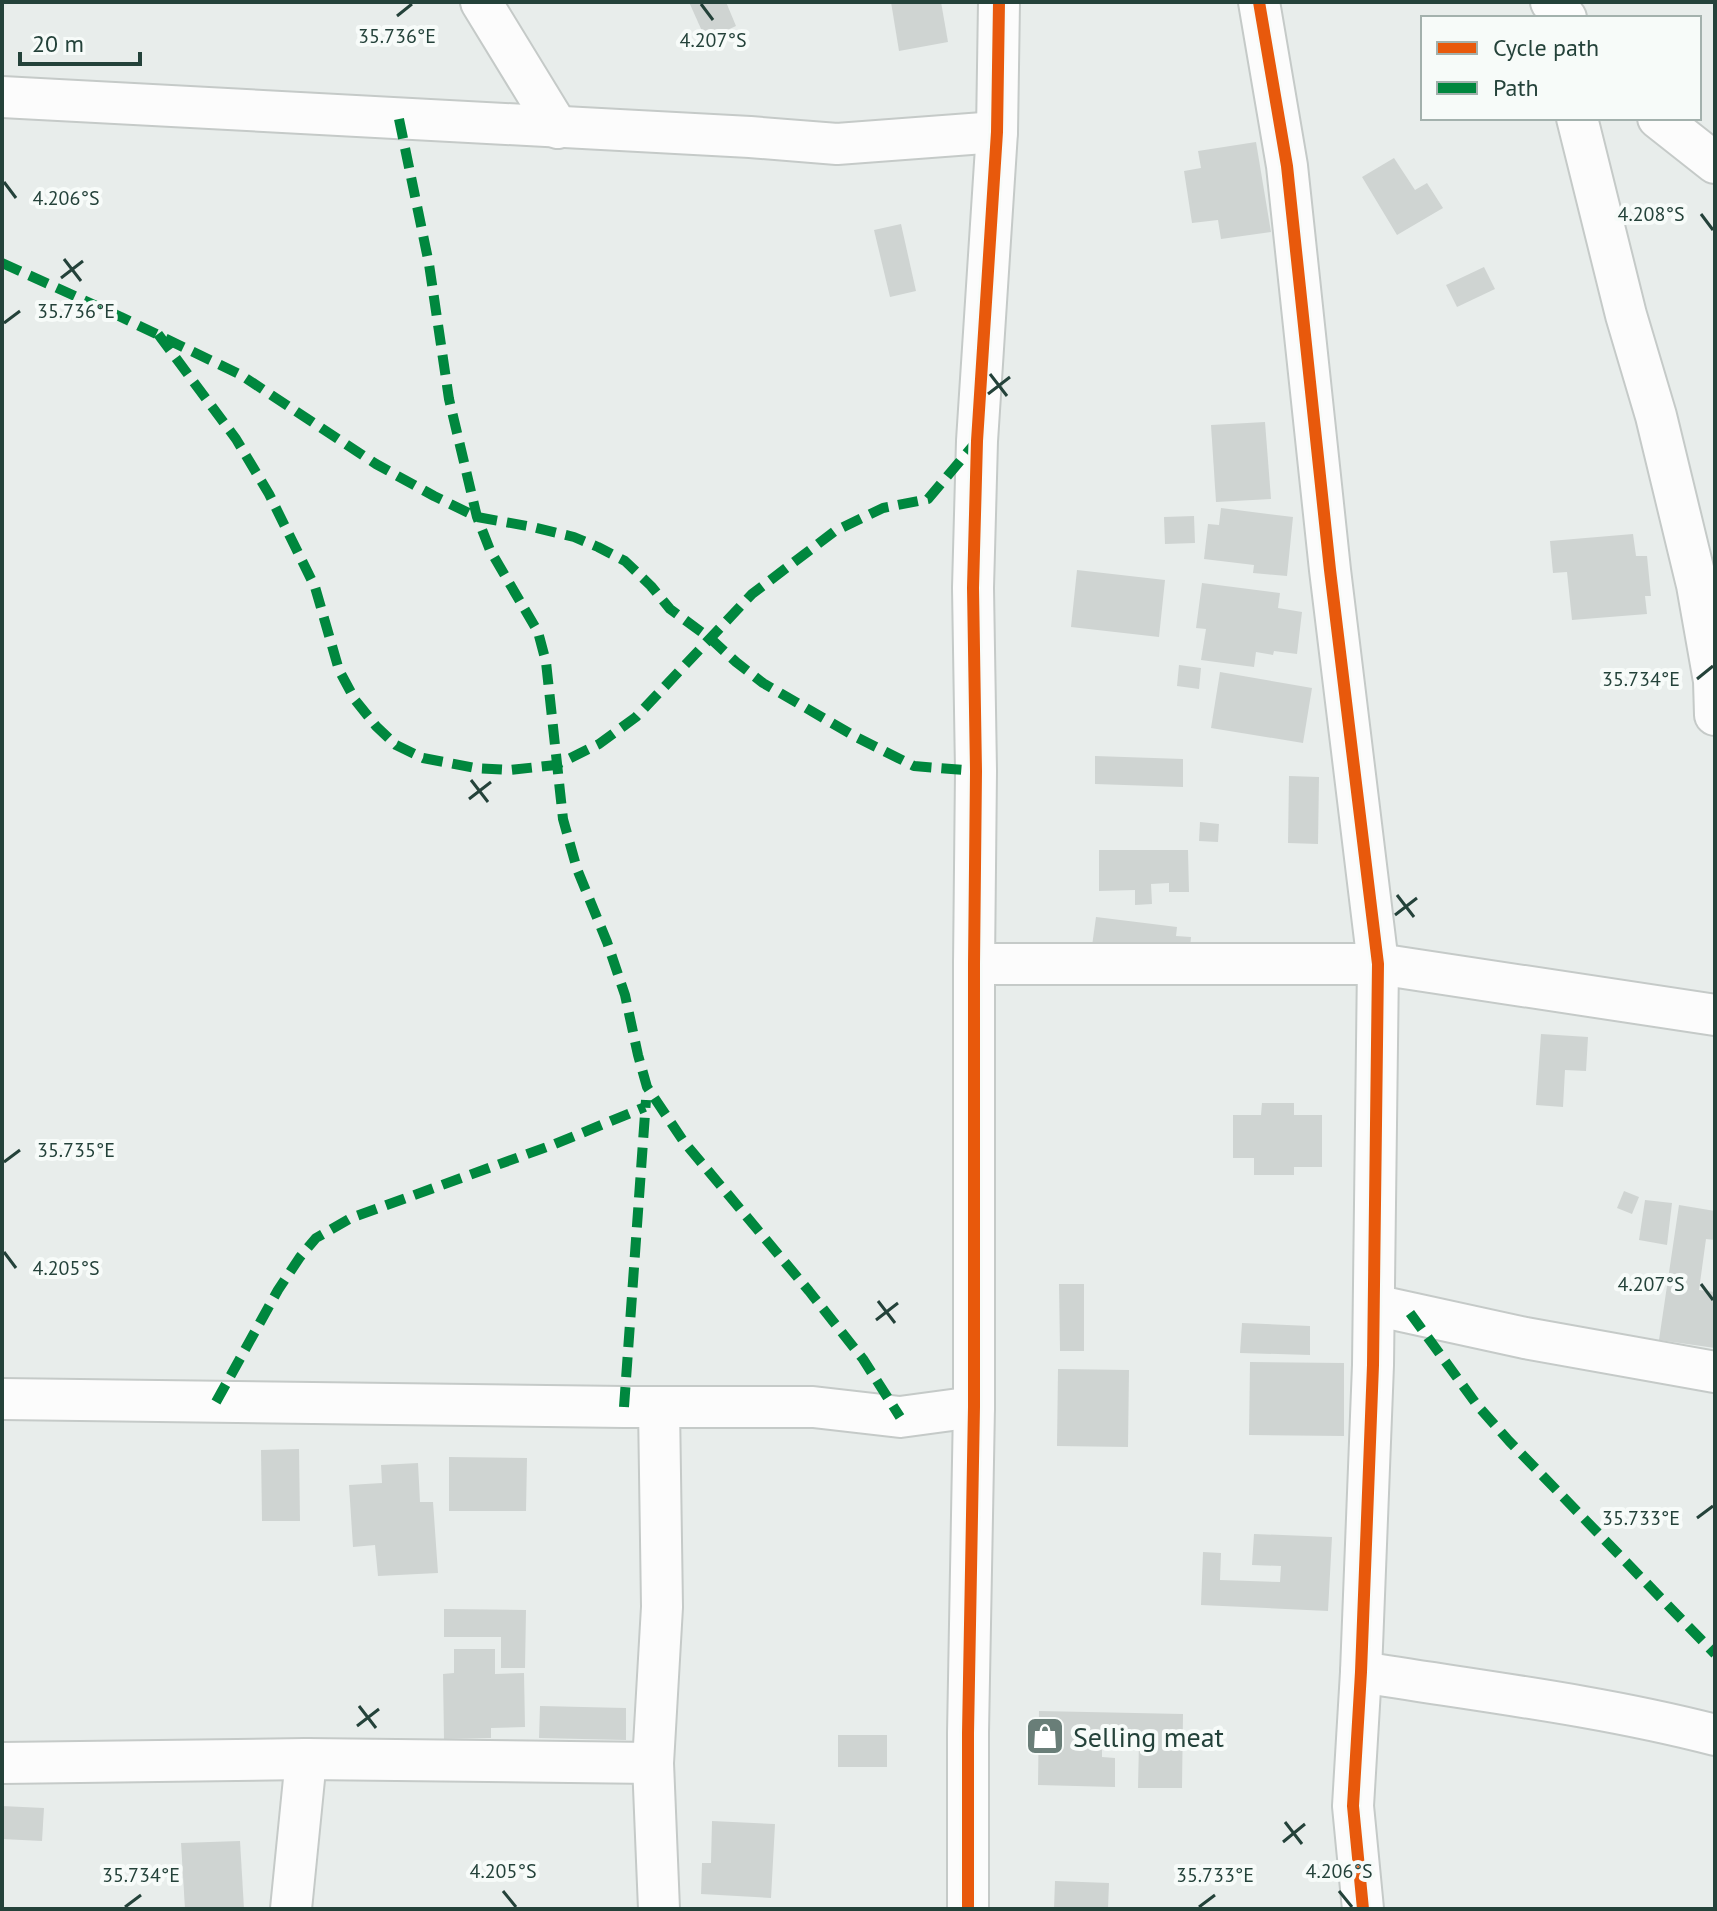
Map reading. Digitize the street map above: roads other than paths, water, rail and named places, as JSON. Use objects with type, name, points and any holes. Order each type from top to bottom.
[{"type":"street","points":[[481,2],[558,128]]},
{"type":"street","points":[[968,1909],[974,1407],[976,771],[973,560],[977,441],[997,132],[999,2]]},
{"type":"street","points":[[1259,2],[1287,166],[1330,570],[1378,964],[1374,1305],[1353,1806],[1363,1909]]},
{"type":"street","points":[[2,97],[837,144],[997,132]]},
{"type":"street","points":[[1577,120],[1697,585],[1714,681],[1715,715]]},
{"type":"street","points":[[1661,120],[1715,163]]},
{"type":"street","points":[[974,964],[1378,964],[1715,1015]]},
{"type":"street","points":[[1374,1305],[1525,1338],[1715,1372]]},
{"type":"street","points":[[2,1399],[813,1407],[900,1417],[974,1407]]},
{"type":"street","points":[[659,1407],[662,1607],[653,1763],[659,1909]]},
{"type":"street","points":[[1361,1672],[1549,1702],[1715,1735]]},
{"type":"street","points":[[2,1763],[306,1759],[653,1763]]},
{"type":"street","points":[[291,1909],[306,1759]]},
{"type":"place","name":"Selling meat","points":[[1045,1736]]}]
